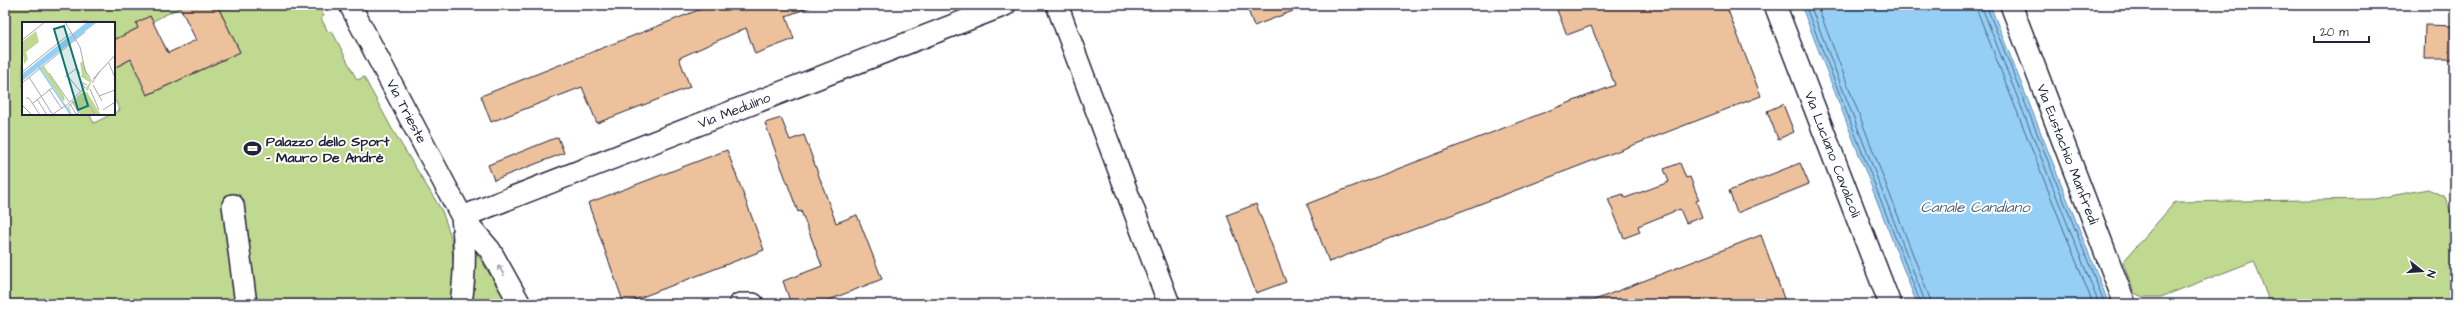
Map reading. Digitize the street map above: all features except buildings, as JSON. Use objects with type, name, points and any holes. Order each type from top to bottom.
[{"type":"street","name":"Via Trieste","points":[[350,5],[462,217],[490,250],[520,304]]},
{"type":"street","name":"Via Medulino","points":[[462,217],[1005,5]]},
{"type":"street","points":[[1057,5],[1169,304]]},
{"type":"street","name":"Via Luciano Cavalcoli","points":[[1775,5],[1890,304]]},
{"type":"street","name":"Via Eustachio Manfredi","points":[[2011,5],[2125,304]]},
{"type":"street","points":[[233,205],[246,304]]},
{"type":"street","name":"Via Trieste","points":[[461,304],[465,275],[462,217]]},
{"type":"street","points":[[740,304],[753,304]]},
{"type":"green space","name":"Palazzo dello Sport - Mauro De Andrè","points":[[15,5],[185,5],[153,21],[150,16],[137,23],[138,28],[115,40],[115,22],[22,22],[22,115],[90,115],[94,123],[110,115],[115,115],[115,112],[120,110],[115,101],[115,67],[163,43],[169,53],[135,68],[148,95],[240,52],[217,5],[318,5],[324,16],[321,18],[328,32],[332,31],[357,80],[364,77],[392,129],[442,211],[451,237],[454,269],[451,304],[5,304],[5,7]]},
{"type":"green space","points":[[2428,189],[2445,197],[2454,221],[2454,304],[2270,304],[2254,261],[2161,297],[2143,297],[2134,293],[2123,262],[2175,202],[2374,199]]},
{"type":"green space","points":[[473,247],[508,304],[471,304]]},
{"type":"water","name":"Canale Candiano","points":[[1801,5],[1990,5],[2109,304],[1917,304]]},
{"type":"place","name":"Palazzo dello Sport - Mauro De Andrè","points":[[253,149]]}]
